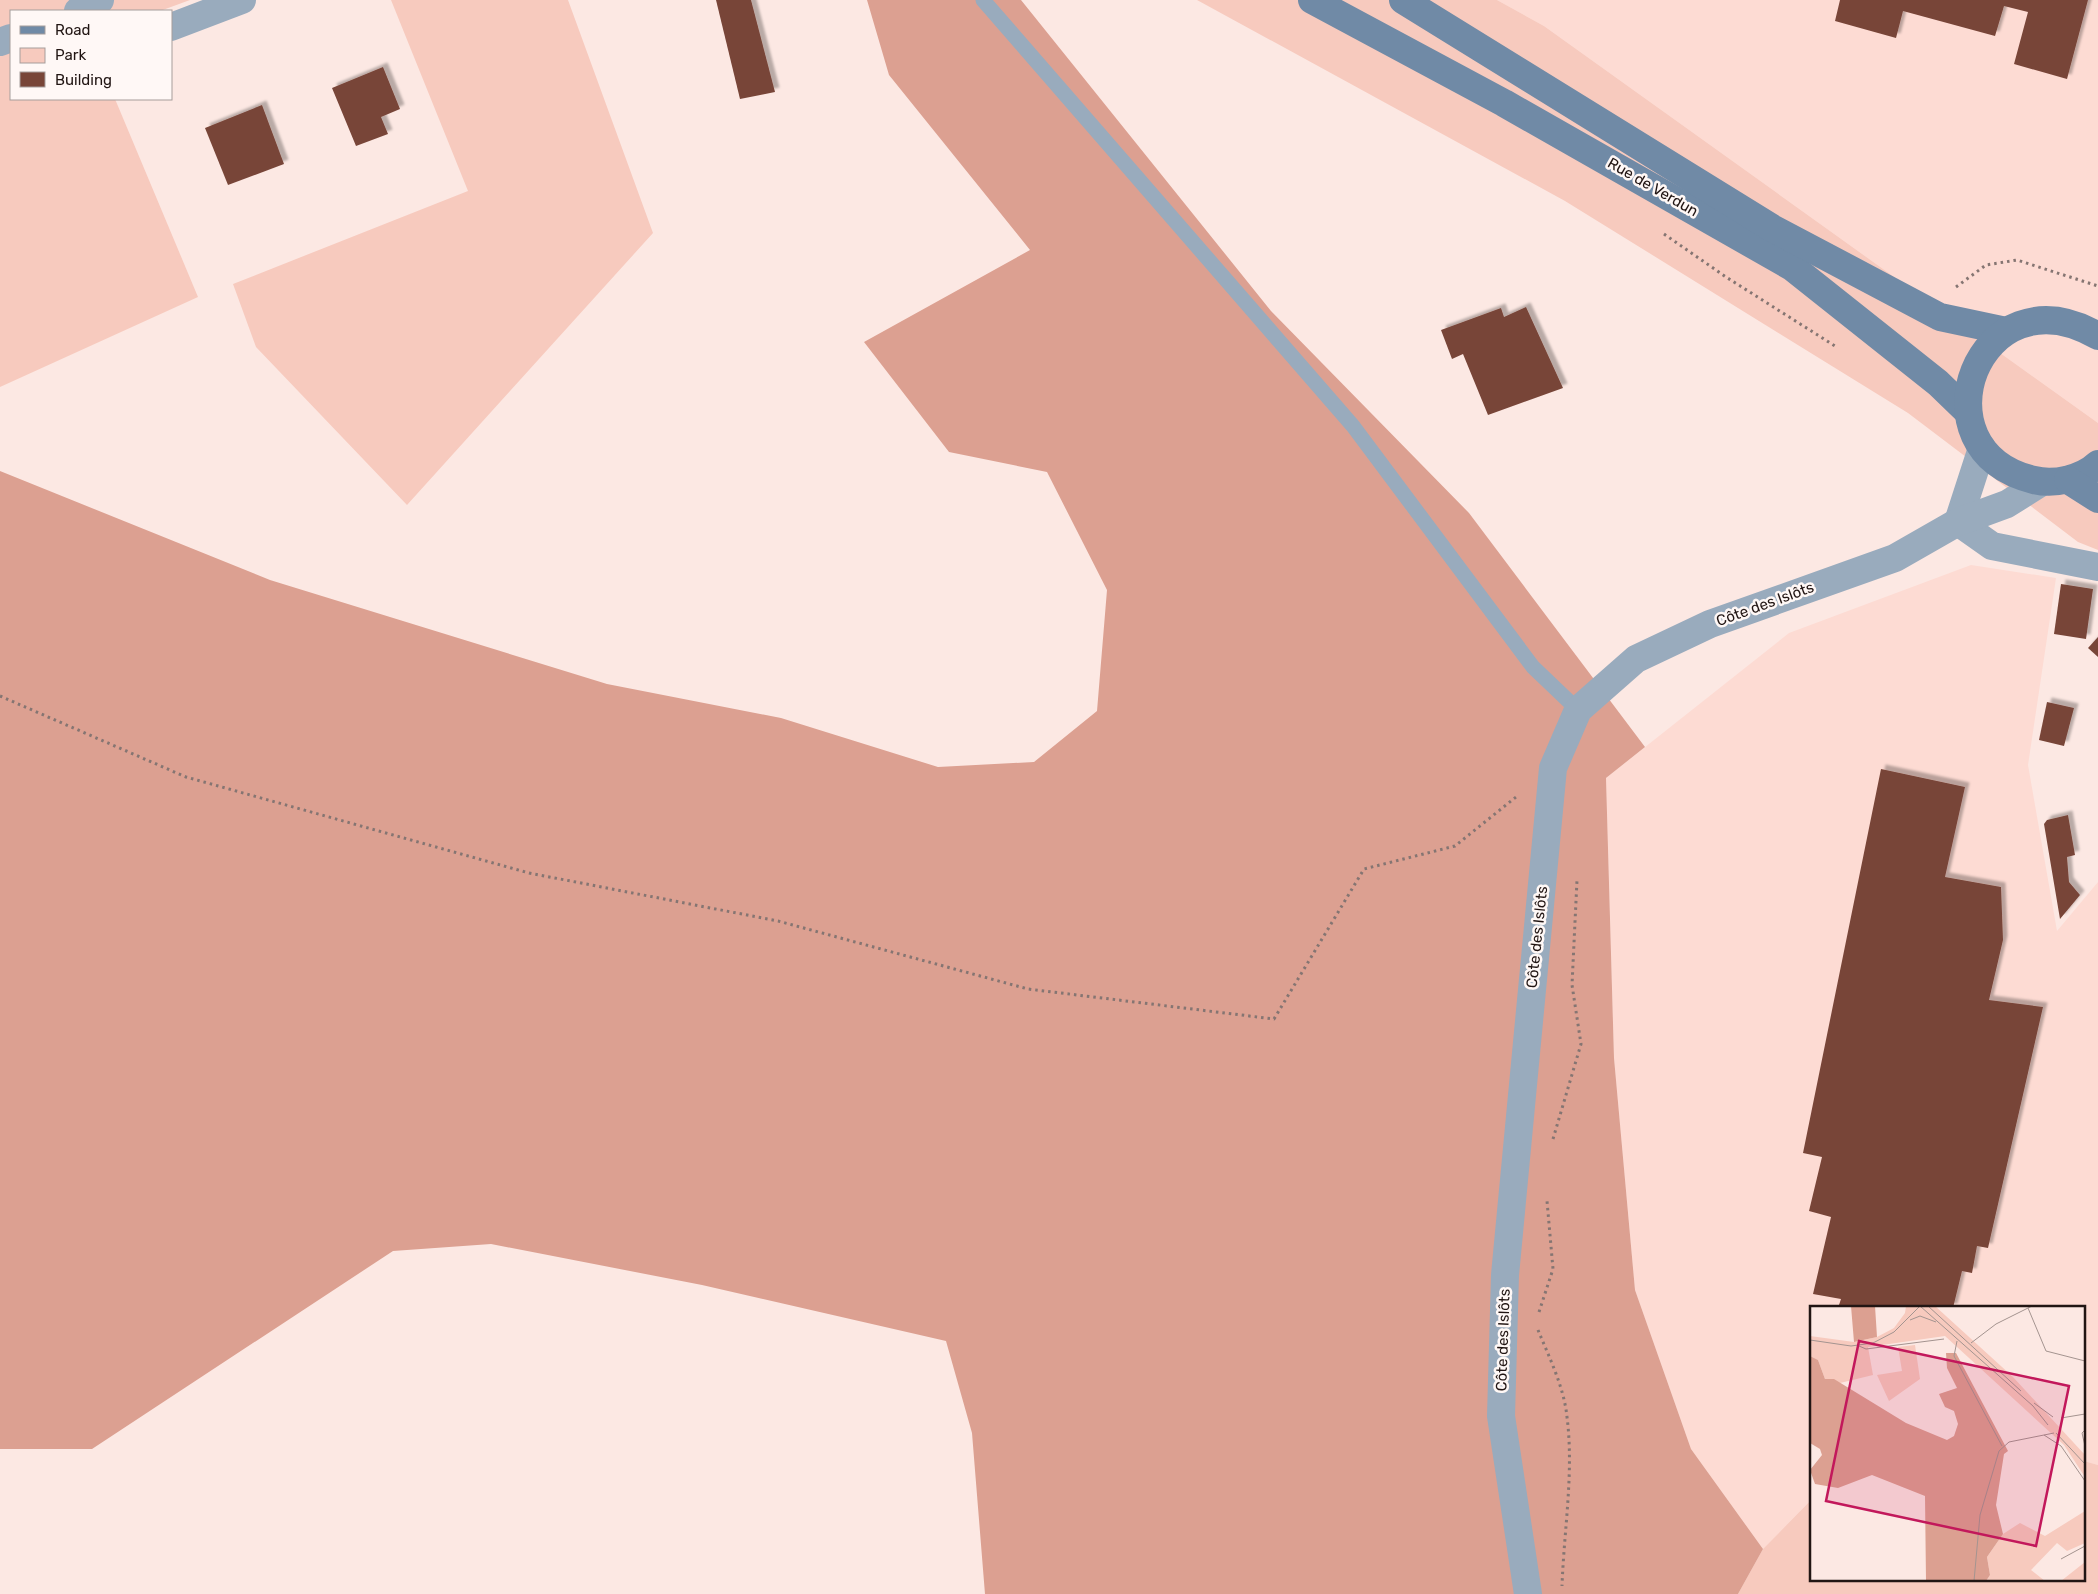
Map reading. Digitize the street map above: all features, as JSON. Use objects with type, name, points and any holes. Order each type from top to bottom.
[{"type":"main road","name":"Rue de Verdun","points":[[1312,0],[1504,102],[1792,267],[1938,383],[1968,412]]},
{"type":"main road","name":"Rue de Verdun","points":[[1403,0],[1772,228],[1940,317],[2006,331]]},
{"type":"main road","points":[[2092,327],[2056,320],[2030,321],[2006,331],[1988,347],[1975,366],[1968,389],[1968,412],[1973,431],[1982,448],[1998,465],[2019,477],[2055,481],[2098,498]]},
{"type":"main road","points":[[2055,481],[2098,464]]},
{"type":"street","points":[[80,10],[100,0]]},
{"type":"street","points":[[172,27],[242,0]]},
{"type":"street","points":[[1982,448],[1958,522],[1992,546],[2098,567]]},
{"type":"street","name":"Côte des Islôts","points":[[1528,1594],[1501,1416],[1505,1276],[1553,768],[1578,710],[1636,659],[1710,624],[1895,558],[1958,522],[2007,504],[2055,481]]},
{"type":"lane","points":[[983,0],[1353,426],[1533,667],[1578,710]]},
{"type":"path","points":[[0,696],[186,777],[529,873],[778,921],[1028,989],[1274,1020],[1364,870],[1455,846],[1553,768]]},
{"type":"path","points":[[1549,1148],[1562,1112],[1581,1044],[1572,985],[1578,899],[1577,870]]},
{"type":"path","points":[[1538,1314],[1553,1269],[1546,1196]]},
{"type":"path","points":[[1535,1323],[1553,1367],[1567,1415],[1570,1455],[1561,1594]]},
{"type":"shaded area","points":[[867,0],[1021,0],[1271,311],[1469,513],[1645,747],[1606,778],[1614,1058],[1635,1290],[1691,1449],[1763,1549],[1738,1594],[985,1594],[972,1433],[946,1341],[702,1285],[491,1244],[393,1251],[92,1449],[0,1449],[0,471],[270,580],[607,684],[781,718],[938,767],[1034,762],[1097,711],[1107,590],[1047,472],[949,452],[864,342],[1030,250],[889,75]]},
{"type":"shaded area","points":[[1497,0],[2098,0],[2098,423],[1544,26]]},
{"type":"shaded area","points":[[1971,565],[2056,578],[2028,765],[2057,931],[2098,882],[2098,1465],[2086,1462],[2086,1306],[1810,1306],[1810,1501],[1763,1549],[1691,1449],[1635,1290],[1614,1058],[1606,778],[1789,633]]},
{"type":"green space","points":[[0,0],[190,0],[163,10],[10,10],[10,100],[115,100],[198,297],[0,387]]},
{"type":"green space","points":[[391,0],[568,0],[653,233],[407,505],[256,347],[233,284],[468,191]]},
{"type":"green space","points":[[1197,0],[1497,0],[1544,26],[2098,423],[2098,550],[2078,542],[1908,413],[1565,201]]},
{"type":"green space","points":[[2086,1462],[2098,1465],[2098,1594],[1738,1594],[1763,1549],[1810,1501],[1810,1582],[2086,1582]]},
{"type":"building","points":[[716,0],[751,0],[775,92],[740,99]]},
{"type":"building","points":[[1840,0],[2088,0],[2067,79],[2014,64],[2028,12],[2004,6],[1995,36],[1903,11],[1896,38],[1835,21]]},
{"type":"building","points":[[383,67],[400,109],[381,117],[388,134],[356,146],[332,88]]},
{"type":"building","points":[[262,105],[284,164],[228,185],[205,128]]},
{"type":"building","points":[[1526,307],[1563,388],[1488,415],[1463,354],[1452,359],[1441,330],[1501,308],[1504,317]]},
{"type":"building","points":[[2061,584],[2093,589],[2086,639],[2054,634]]},
{"type":"building","points":[[2098,637],[2098,657],[2088,648]]},
{"type":"building","points":[[2047,702],[2074,708],[2064,746],[2039,740]]},
{"type":"building","points":[[1881,769],[1965,787],[1945,877],[2001,887],[2003,940],[1989,1000],[2043,1007],[1988,1248],[1977,1246],[1972,1273],[1962,1271],[1953,1306],[1839,1306],[1841,1299],[1813,1294],[1831,1217],[1809,1211],[1822,1157],[1803,1153]]},
{"type":"building","points":[[2068,815],[2075,855],[2067,857],[2069,882],[2080,895],[2060,919],[2044,824],[2047,820]]}]
